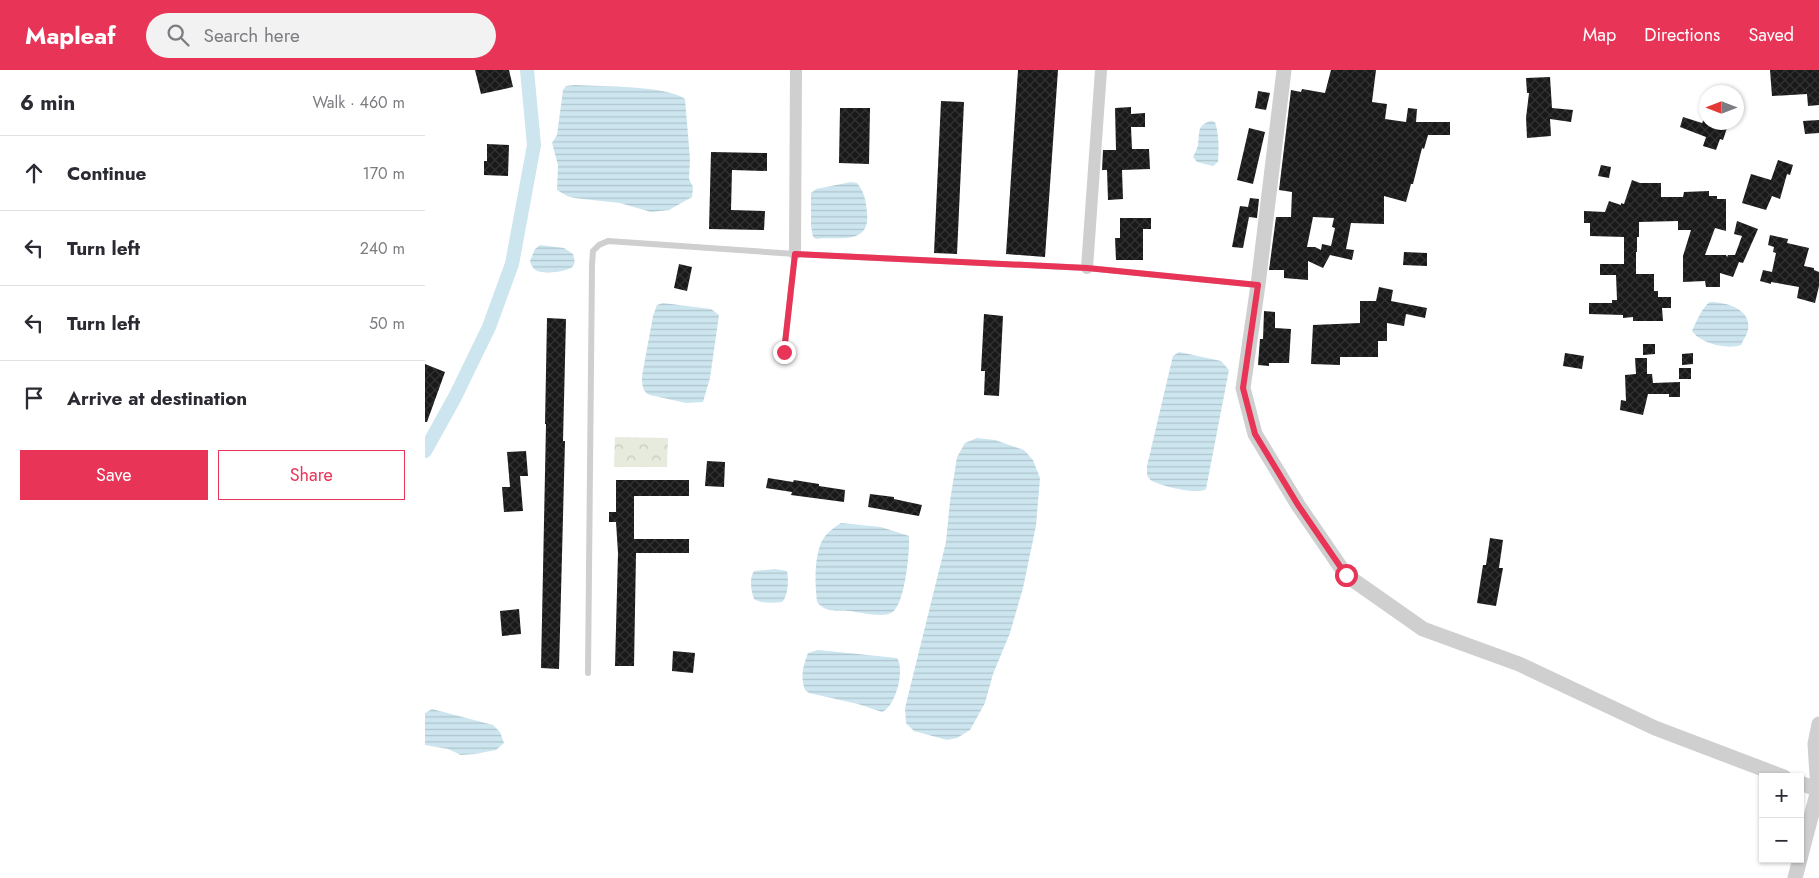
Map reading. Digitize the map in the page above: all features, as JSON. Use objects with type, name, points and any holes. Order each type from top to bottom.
[{"type":"street","points":[[795,70],[795,254]]},
{"type":"street","points":[[1087,268],[1101,70]]},
{"type":"street","points":[[1284,70],[1258,285],[1243,388],[1255,434],[1298,505],[1346,575],[1423,629],[1519,664],[1655,728],[1773,773]]},
{"type":"street","points":[[1804,844],[1819,790],[1815,744],[1819,724]]},
{"type":"street","points":[[1804,784],[1819,790]]},
{"type":"street","points":[[1795,878],[1799,863]]},
{"type":"lane","points":[[588,673],[593,251],[599,245],[609,241],[795,254],[1087,268],[1258,285]]},
{"type":"lane","points":[[784,352],[795,254]]},
{"type":"green space","points":[[615,437],[668,438],[667,467],[614,467]]},
{"type":"water","points":[[566,86],[649,89],[676,94],[685,99],[690,159],[689,179],[693,187],[692,197],[669,210],[651,212],[620,203],[574,198],[557,190],[558,165],[552,143],[557,135],[563,90]]},
{"type":"water","points":[[1211,121],[1215,122],[1218,142],[1218,162],[1213,166],[1197,162],[1193,157],[1198,145],[1201,127]]},
{"type":"water","points":[[851,182],[857,183],[865,197],[867,223],[864,231],[851,237],[816,239],[813,237],[811,226],[811,193],[816,189]]},
{"type":"water","points":[[540,245],[564,248],[573,254],[575,262],[573,266],[567,270],[556,272],[540,272],[536,270],[532,267],[530,261],[535,249]]},
{"type":"water","points":[[1710,302],[1730,305],[1742,312],[1746,317],[1748,330],[1741,345],[1729,347],[1707,342],[1692,331],[1702,311]]},
{"type":"water","points":[[663,303],[711,309],[719,315],[710,378],[703,402],[686,403],[650,395],[644,390],[642,376],[653,316],[657,305]]},
{"type":"water","points":[[1179,352],[1221,361],[1229,370],[1206,489],[1202,491],[1179,489],[1163,485],[1152,481],[1147,475],[1147,466],[1173,356]]},
{"type":"water","points":[[977,438],[995,440],[1024,450],[1033,460],[1040,478],[1036,526],[1023,588],[1010,633],[993,674],[985,703],[970,730],[957,738],[947,740],[914,731],[906,723],[905,708],[946,542],[957,457],[965,443]]},
{"type":"water","points":[[841,523],[881,527],[909,536],[906,578],[900,600],[896,609],[891,613],[876,615],[831,610],[820,606],[817,602],[816,572],[819,550],[827,534]]},
{"type":"water","points":[[775,569],[787,571],[786,596],[782,602],[760,602],[754,599],[751,577],[754,571]]},
{"type":"water","points":[[818,650],[897,658],[900,671],[898,687],[891,703],[882,712],[858,704],[809,693],[803,685],[803,671],[808,653]]},
{"type":"water","points":[[432,709],[493,725],[500,732],[504,743],[496,750],[461,755],[448,749],[425,745],[425,713]]},
{"type":"building","points":[[475,70],[509,70],[513,87],[481,94]]},
{"type":"building","points":[[1018,70],[1058,70],[1045,257],[1006,254]]},
{"type":"building","points":[[1331,70],[1376,70],[1372,102],[1387,104],[1385,119],[1406,122],[1408,108],[1417,109],[1416,122],[1450,122],[1450,135],[1428,135],[1424,149],[1422,148],[1413,184],[1411,184],[1406,202],[1384,196],[1384,224],[1351,223],[1346,249],[1354,250],[1352,260],[1330,255],[1323,268],[1308,261],[1308,280],[1284,278],[1284,270],[1269,270],[1276,217],[1291,217],[1292,192],[1279,190],[1291,90],[1301,92],[1302,89],[1325,93]],"holes":[[[1313,217],[1334,218],[1332,227],[1335,228],[1331,246],[1322,244],[1321,250],[1315,247],[1307,247]]]},
{"type":"building","points":[[1770,70],[1819,70],[1819,105],[1808,106],[1807,94],[1772,96]]},
{"type":"building","points":[[1550,77],[1552,108],[1573,110],[1571,122],[1550,119],[1551,136],[1527,138],[1526,118],[1529,93],[1527,93],[1526,78]]},
{"type":"building","points":[[1258,91],[1270,93],[1266,110],[1255,108]]},
{"type":"building","points":[[941,101],[964,102],[957,254],[934,253]]},
{"type":"building","points":[[1131,107],[1131,114],[1145,113],[1145,127],[1131,127],[1132,149],[1149,149],[1150,169],[1122,170],[1123,199],[1108,200],[1107,170],[1102,170],[1103,150],[1116,150],[1115,108]]},
{"type":"building","points":[[840,108],[870,108],[869,164],[839,163]]},
{"type":"building","points":[[1683,117],[1699,122],[1699,130],[1726,130],[1723,140],[1720,139],[1716,150],[1703,146],[1706,137],[1680,127]]},
{"type":"building","points":[[1819,120],[1819,133],[1805,134],[1803,121]]},
{"type":"building","points":[[1249,128],[1265,132],[1253,184],[1237,180]]},
{"type":"building","points":[[487,144],[509,145],[508,176],[484,175],[484,161],[487,161]]},
{"type":"building","points":[[711,152],[767,153],[767,171],[732,170],[731,210],[765,211],[764,230],[709,229]]},
{"type":"building","points":[[1778,160],[1793,165],[1790,175],[1787,174],[1780,199],[1772,196],[1766,210],[1742,203],[1751,174],[1771,180]]},
{"type":"building","points":[[1601,165],[1611,167],[1609,178],[1598,176]]},
{"type":"building","points":[[1632,180],[1640,183],[1661,183],[1661,197],[1683,197],[1684,192],[1709,191],[1709,196],[1717,196],[1717,199],[1726,199],[1726,231],[1715,228],[1705,255],[1726,255],[1727,257],[1728,255],[1735,255],[1742,236],[1734,234],[1737,221],[1758,229],[1743,263],[1739,262],[1733,277],[1720,273],[1720,287],[1706,287],[1705,281],[1683,282],[1683,256],[1691,230],[1678,230],[1678,221],[1639,222],[1636,274],[1654,274],[1654,291],[1658,291],[1658,297],[1671,297],[1671,308],[1662,308],[1663,321],[1633,321],[1633,317],[1623,318],[1623,315],[1589,314],[1589,303],[1612,303],[1612,300],[1617,300],[1616,275],[1600,275],[1600,264],[1624,264],[1624,237],[1590,236],[1590,223],[1584,223],[1584,211],[1605,212],[1609,201],[1621,205],[1621,203],[1624,204]]},
{"type":"building","points":[[1250,198],[1259,199],[1257,218],[1249,217],[1243,248],[1232,247],[1240,206],[1248,207]]},
{"type":"building","points":[[1120,218],[1151,218],[1151,229],[1143,229],[1143,260],[1116,260],[1115,238],[1120,238]]},
{"type":"building","points":[[1770,235],[1788,239],[1787,243],[1809,248],[1804,266],[1814,268],[1814,270],[1819,272],[1819,286],[1815,303],[1797,298],[1799,287],[1760,281],[1763,270],[1772,272],[1776,253],[1773,252],[1774,247],[1768,245]]},
{"type":"building","points":[[1404,252],[1427,253],[1427,266],[1403,265]]},
{"type":"building","points":[[679,264],[692,267],[687,291],[674,288]]},
{"type":"building","points":[[1379,287],[1393,290],[1391,301],[1427,308],[1425,318],[1406,314],[1404,326],[1387,323],[1387,341],[1378,341],[1378,357],[1340,357],[1340,365],[1311,364],[1313,325],[1360,323],[1360,301],[1376,301]]},
{"type":"building","points":[[1264,311],[1275,312],[1275,328],[1291,329],[1289,363],[1269,363],[1269,366],[1258,365],[1260,339],[1263,339]]},
{"type":"building","points":[[984,314],[1003,316],[999,396],[984,395],[985,371],[981,371]]},
{"type":"building","points":[[547,318],[566,319],[559,669],[541,668]]},
{"type":"building","points":[[1643,344],[1655,344],[1655,354],[1643,355]]},
{"type":"building","points":[[1565,353],[1584,356],[1582,369],[1563,366]]},
{"type":"building","points":[[1693,353],[1693,364],[1682,365],[1682,354]]},
{"type":"building","points":[[1635,358],[1647,358],[1647,374],[1652,374],[1653,383],[1680,382],[1680,397],[1669,397],[1669,394],[1648,394],[1643,415],[1620,410],[1621,400],[1626,401],[1625,375],[1636,374]]},
{"type":"building","points":[[425,364],[445,372],[427,422],[425,422]]},
{"type":"building","points":[[1679,368],[1691,368],[1691,379],[1679,379]]},
{"type":"building","points":[[526,451],[528,476],[520,476],[523,511],[504,512],[502,487],[510,487],[507,452]]},
{"type":"building","points":[[707,461],[725,462],[724,487],[705,486]]},
{"type":"building","points":[[768,478],[793,482],[794,480],[845,490],[844,502],[791,495],[792,492],[766,488]]},
{"type":"building","points":[[616,480],[689,480],[689,496],[634,496],[634,539],[689,539],[689,553],[636,553],[634,666],[615,666],[618,553],[616,522],[609,522],[609,512],[616,512]]},
{"type":"building","points":[[870,494],[894,497],[894,499],[922,505],[919,516],[868,507]]},
{"type":"building","points":[[1490,538],[1503,540],[1499,568],[1503,568],[1496,606],[1477,603],[1483,565],[1486,565]]},
{"type":"building","points":[[519,609],[521,634],[502,636],[500,611]]},
{"type":"building","points":[[673,651],[695,653],[693,673],[672,671]]},
{"type":"waterway","points":[[425,451],[455,397],[489,327],[512,264],[534,145],[527,70]]},
{"type":"route","points":[[784,352],[795,254],[1087,268],[1258,285],[1243,388],[1255,434],[1298,505],[1346,575]]}]
